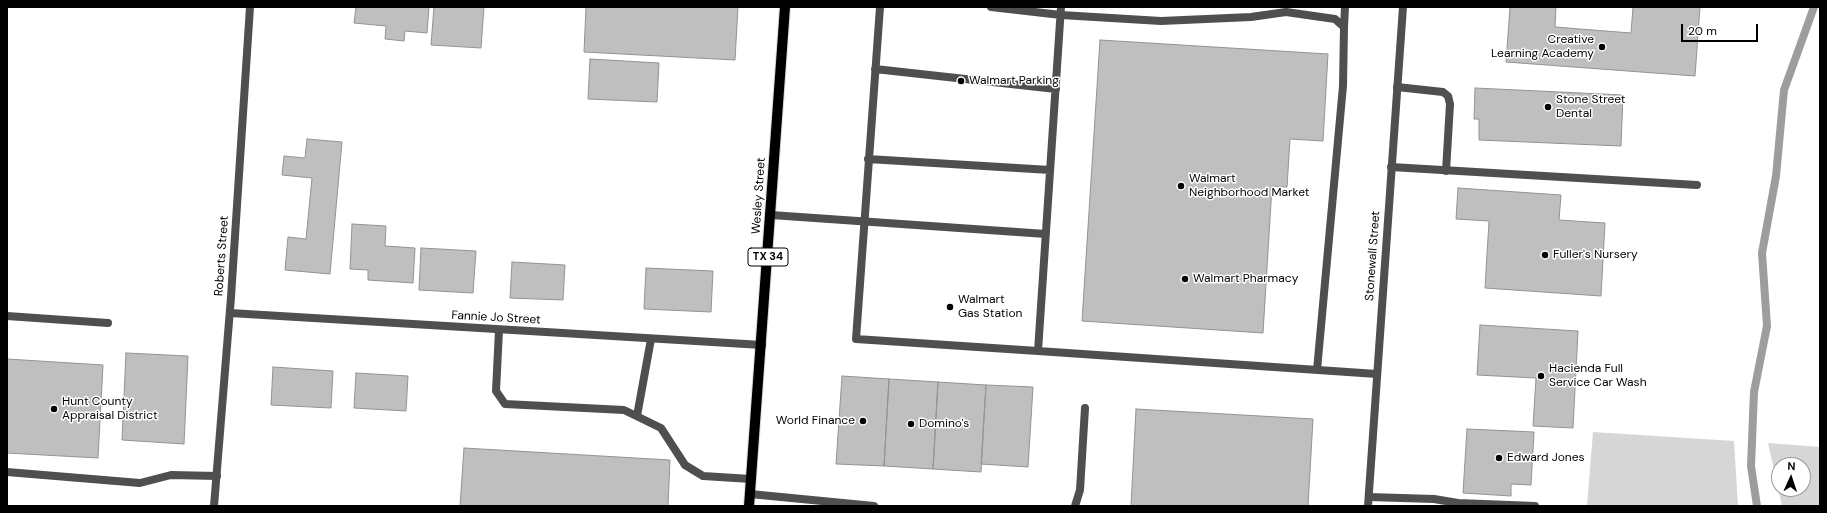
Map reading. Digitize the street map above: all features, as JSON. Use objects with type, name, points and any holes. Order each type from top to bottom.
[{"type":"main road","name":"Wesley Street","points":[[749,506],[762,345],[785,7]]},
{"type":"street","name":"Roberts Street","points":[[214,506],[230,314],[250,7]]},
{"type":"street","points":[[880,7],[856,339],[1377,374]]},
{"type":"street","points":[[991,7],[1061,11],[1161,21],[1251,17],[1286,12],[1335,19],[1344,27]]},
{"type":"street","points":[[1317,370],[1343,86],[1344,7]]},
{"type":"street","name":"Stonewall Street","points":[[1368,506],[1391,168],[1404,7]]},
{"type":"street","points":[[1038,351],[1061,11]]},
{"type":"street","points":[[875,69],[1056,89]]},
{"type":"street","points":[[1397,87],[1443,92],[1448,96],[1450,104],[1446,171]]},
{"type":"street","points":[[868,159],[1050,170]]},
{"type":"street","points":[[1391,168],[1697,185]]},
{"type":"street","points":[[770,215],[1046,234]]},
{"type":"street","name":"Fannie Jo Street","points":[[230,314],[762,345]]},
{"type":"street","points":[[7,316],[108,323]]},
{"type":"street","points":[[499,330],[496,391],[506,404],[624,410],[661,428],[685,466],[703,476],[751,479]]},
{"type":"street","points":[[637,416],[651,339]]},
{"type":"street","points":[[1075,506],[1080,490],[1085,408]]},
{"type":"street","points":[[7,472],[140,483],[171,475],[216,476]]},
{"type":"street","points":[[750,494],[874,506]]},
{"type":"street","points":[[1368,497],[1434,499],[1458,504],[1535,506]]},
{"type":"shaded area","points":[[1593,432],[1734,441],[1738,506],[1587,506]]},
{"type":"shaded area","points":[[1768,443],[1820,447],[1820,506],[1782,506],[1780,497],[1811,497],[1811,457],[1771,457]]},
{"type":"building","points":[[356,7],[429,7],[427,33],[405,31],[404,41],[385,39],[386,26],[354,23]]},
{"type":"building","points":[[434,7],[484,7],[481,48],[431,45]]},
{"type":"building","points":[[586,7],[738,7],[735,60],[584,52]]},
{"type":"building","name":"Creative Learning Academy","points":[[1510,7],[1556,7],[1555,27],[1631,33],[1633,7],[1700,7],[1695,76],[1506,62]]},
{"type":"building","name":"Walmart Neighborhood Market","points":[[1100,40],[1328,54],[1323,141],[1290,139],[1287,187],[1272,186],[1263,333],[1082,321]]},
{"type":"building","points":[[590,59],[659,63],[657,102],[588,99]]},
{"type":"building","name":"Stone Street Dental","points":[[1475,88],[1623,95],[1621,146],[1479,140],[1479,119],[1474,119]]},
{"type":"building","points":[[307,139],[342,142],[330,274],[285,270],[288,237],[306,239],[312,178],[282,175],[284,156],[305,158]]},
{"type":"building","name":"Fuller's Nursery","points":[[1458,188],[1561,195],[1559,220],[1605,223],[1601,296],[1485,288],[1489,221],[1456,219]]},
{"type":"building","points":[[352,224],[386,226],[385,246],[415,248],[413,283],[368,280],[368,270],[350,269]]},
{"type":"building","points":[[421,248],[476,251],[473,293],[419,290]]},
{"type":"building","points":[[512,262],[565,265],[563,300],[510,298]]},
{"type":"building","points":[[646,268],[713,271],[711,312],[644,309]]},
{"type":"building","name":"Hacienda Full Service Car Wash","points":[[1480,325],[1578,331],[1573,428],[1533,426],[1536,378],[1477,375]]},
{"type":"building","points":[[126,353],[188,356],[184,444],[122,440]]},
{"type":"building","name":"Hunt County Appraisal District","points":[[7,359],[103,365],[98,458],[7,453]]},
{"type":"building","points":[[273,367],[333,371],[331,408],[271,405]]},
{"type":"building","points":[[356,373],[408,376],[406,411],[354,408]]},
{"type":"building","name":"World Finance","points":[[842,376],[889,379],[884,466],[836,464]]},
{"type":"building","name":"Domino's","points":[[889,379],[938,382],[933,469],[884,466]]},
{"type":"building","points":[[938,382],[986,385],[981,472],[933,469]]},
{"type":"building","points":[[986,385],[1033,387],[1028,467],[981,464]]},
{"type":"building","points":[[1136,409],[1313,419],[1308,506],[1131,506]]},
{"type":"building","name":"Edward Jones","points":[[1467,429],[1534,432],[1531,485],[1511,484],[1511,496],[1463,493]]},
{"type":"building","points":[[464,448],[670,460],[668,506],[460,506]]},
{"type":"waterway","points":[[1757,506],[1751,466],[1754,392],[1767,326],[1762,253],[1776,176],[1784,90],[1814,7]]},
{"type":"place","name":"Creative Learning Academy","points":[[1602,47]]},
{"type":"place","name":"Walmart Parking","points":[[961,81]]},
{"type":"place","name":"Stone Street Dental","points":[[1548,107]]},
{"type":"place","name":"Walmart Neighborhood Market","points":[[1181,186]]},
{"type":"place","name":"Fuller's Nursery","points":[[1545,255]]},
{"type":"place","name":"Walmart Pharmacy","points":[[1185,279]]},
{"type":"place","name":"Walmart Gas Station","points":[[950,307]]},
{"type":"place","name":"Hacienda Full Service Car Wash","points":[[1541,376]]},
{"type":"place","name":"Hunt County Appraisal District","points":[[54,409]]},
{"type":"place","name":"World Finance","points":[[863,421]]},
{"type":"place","name":"Domino's","points":[[911,424]]},
{"type":"place","name":"Edward Jones","points":[[1499,458]]}]
